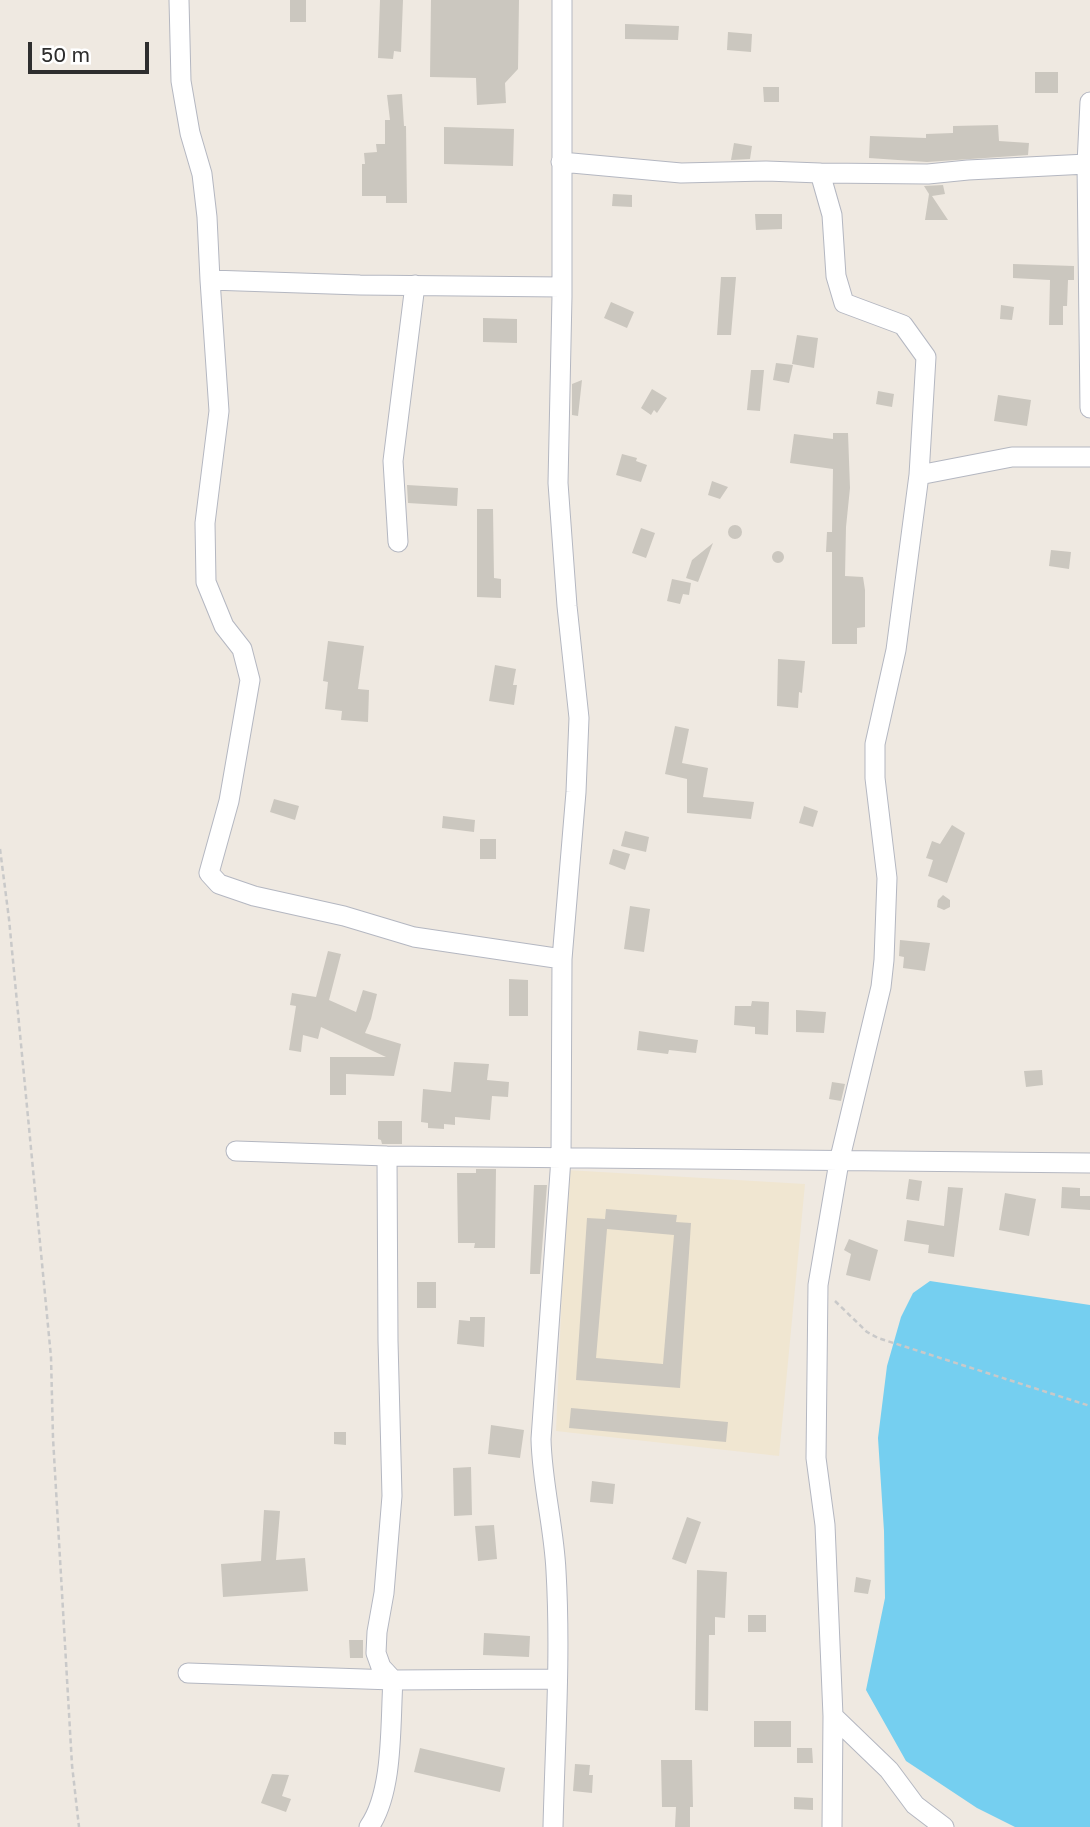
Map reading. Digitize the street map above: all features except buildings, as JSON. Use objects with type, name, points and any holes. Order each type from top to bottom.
[{"type":"street","points":[[179,0],[181,80],[190,133],[202,174],[208,217],[209,280],[219,411],[205,523],[206,582],[223,626],[242,649],[250,680],[237,763],[209,873],[219,884],[254,897],[344,916],[414,937],[562,959]]},
{"type":"street","points":[[553,1827],[557,1679],[556,1571],[541,1471],[541,1439],[561,1158],[562,959],[576,792],[579,718],[566,606],[558,483],[562,288],[562,0]]},
{"type":"street","points":[[1090,102],[1087,164],[1090,408]]},
{"type":"street","points":[[561,162],[681,173],[766,171],[928,174],[1087,164]]},
{"type":"street","points":[[820,173],[832,215],[836,276],[844,303],[904,325],[926,357],[919,475],[896,650],[875,744],[875,778],[887,878],[881,986],[839,1162],[818,1285],[816,1458],[825,1525],[833,1716],[832,1827]]},
{"type":"street","points":[[209,280],[562,288]]},
{"type":"street","points":[[398,542],[393,461],[415,285]]},
{"type":"street","points":[[919,475],[1012,457],[1090,457]]},
{"type":"street","points":[[236,1151],[387,1156],[1090,1163]]},
{"type":"street","points":[[369,1827],[379,1809],[386,1785],[393,1680],[381,1667],[376,1653],[392,1496],[387,1156]]},
{"type":"street","points":[[188,1673],[393,1680],[557,1679]]},
{"type":"street","points":[[833,1716],[888,1770],[915,1805],[944,1827]]},
{"type":"path","points":[[0,849],[51,1357],[72,1765],[79,1827]]},
{"type":"path","points":[[818,1285],[867,1332],[878,1338],[1090,1406]]},
{"type":"shaded area","points":[[567,1170],[805,1184],[779,1456],[556,1431]]},
{"type":"water","points":[[930,1281],[1090,1305],[1090,1827],[1015,1827],[977,1808],[906,1761],[866,1690],[885,1598],[878,1438],[887,1366],[901,1317],[913,1293]]}]
